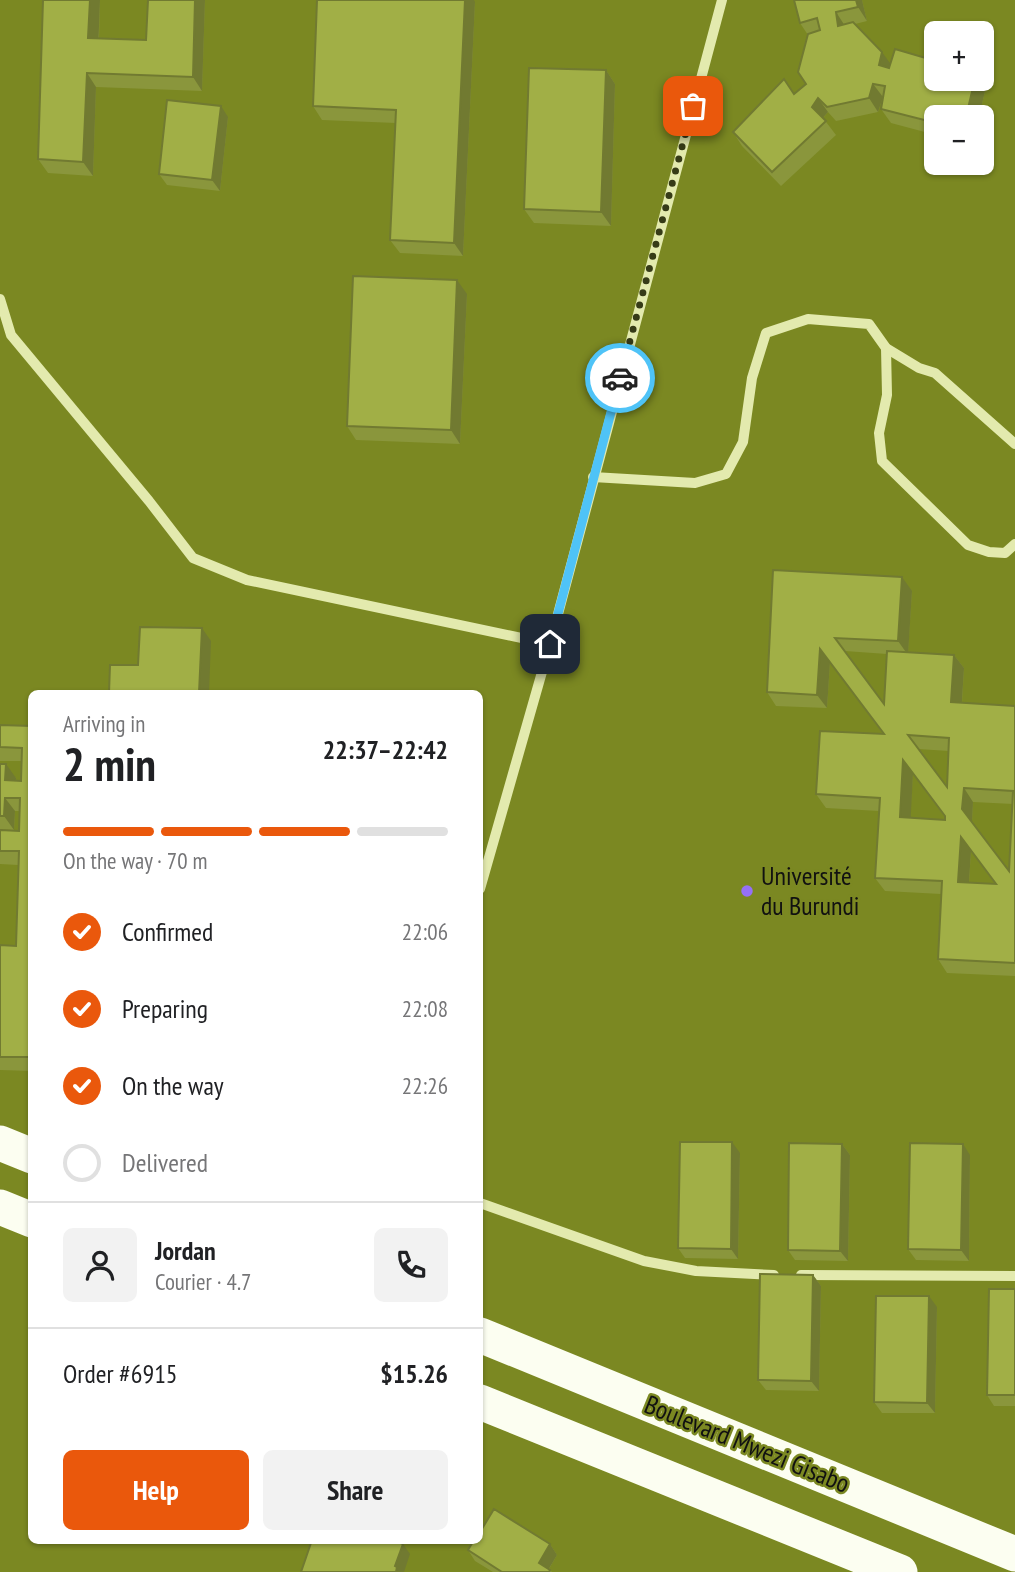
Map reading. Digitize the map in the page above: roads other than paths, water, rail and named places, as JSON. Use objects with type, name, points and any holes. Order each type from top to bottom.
[{"type":"main road","points":[[0,1143],[28,1154]]},
{"type":"main road","points":[[0,1207],[28,1218]]},
{"type":"main road","name":"Boulevard Mwezi Gisabo","points":[[483,1336],[1015,1554]]},
{"type":"main road","points":[[483,1403],[900,1572]]},
{"type":"lane","points":[[483,878],[550,644],[722,0]]},
{"type":"lane","points":[[0,299],[11,335],[193,558],[247,580],[550,644]]},
{"type":"lane","points":[[593,477],[695,483],[726,474],[743,442],[752,377],[766,332],[808,319],[869,324],[886,348],[919,368],[935,373],[1015,444]]},
{"type":"lane","points":[[886,348],[887,395],[879,433],[882,461],[968,545],[989,552],[1005,553],[1015,544]]},
{"type":"lane","points":[[483,1203],[644,1261],[696,1271],[782,1275]]},
{"type":"lane","points":[[796,1275],[1015,1276]]},
{"type":"place","name":"Université du Burundi","points":[[747,891]]}]
